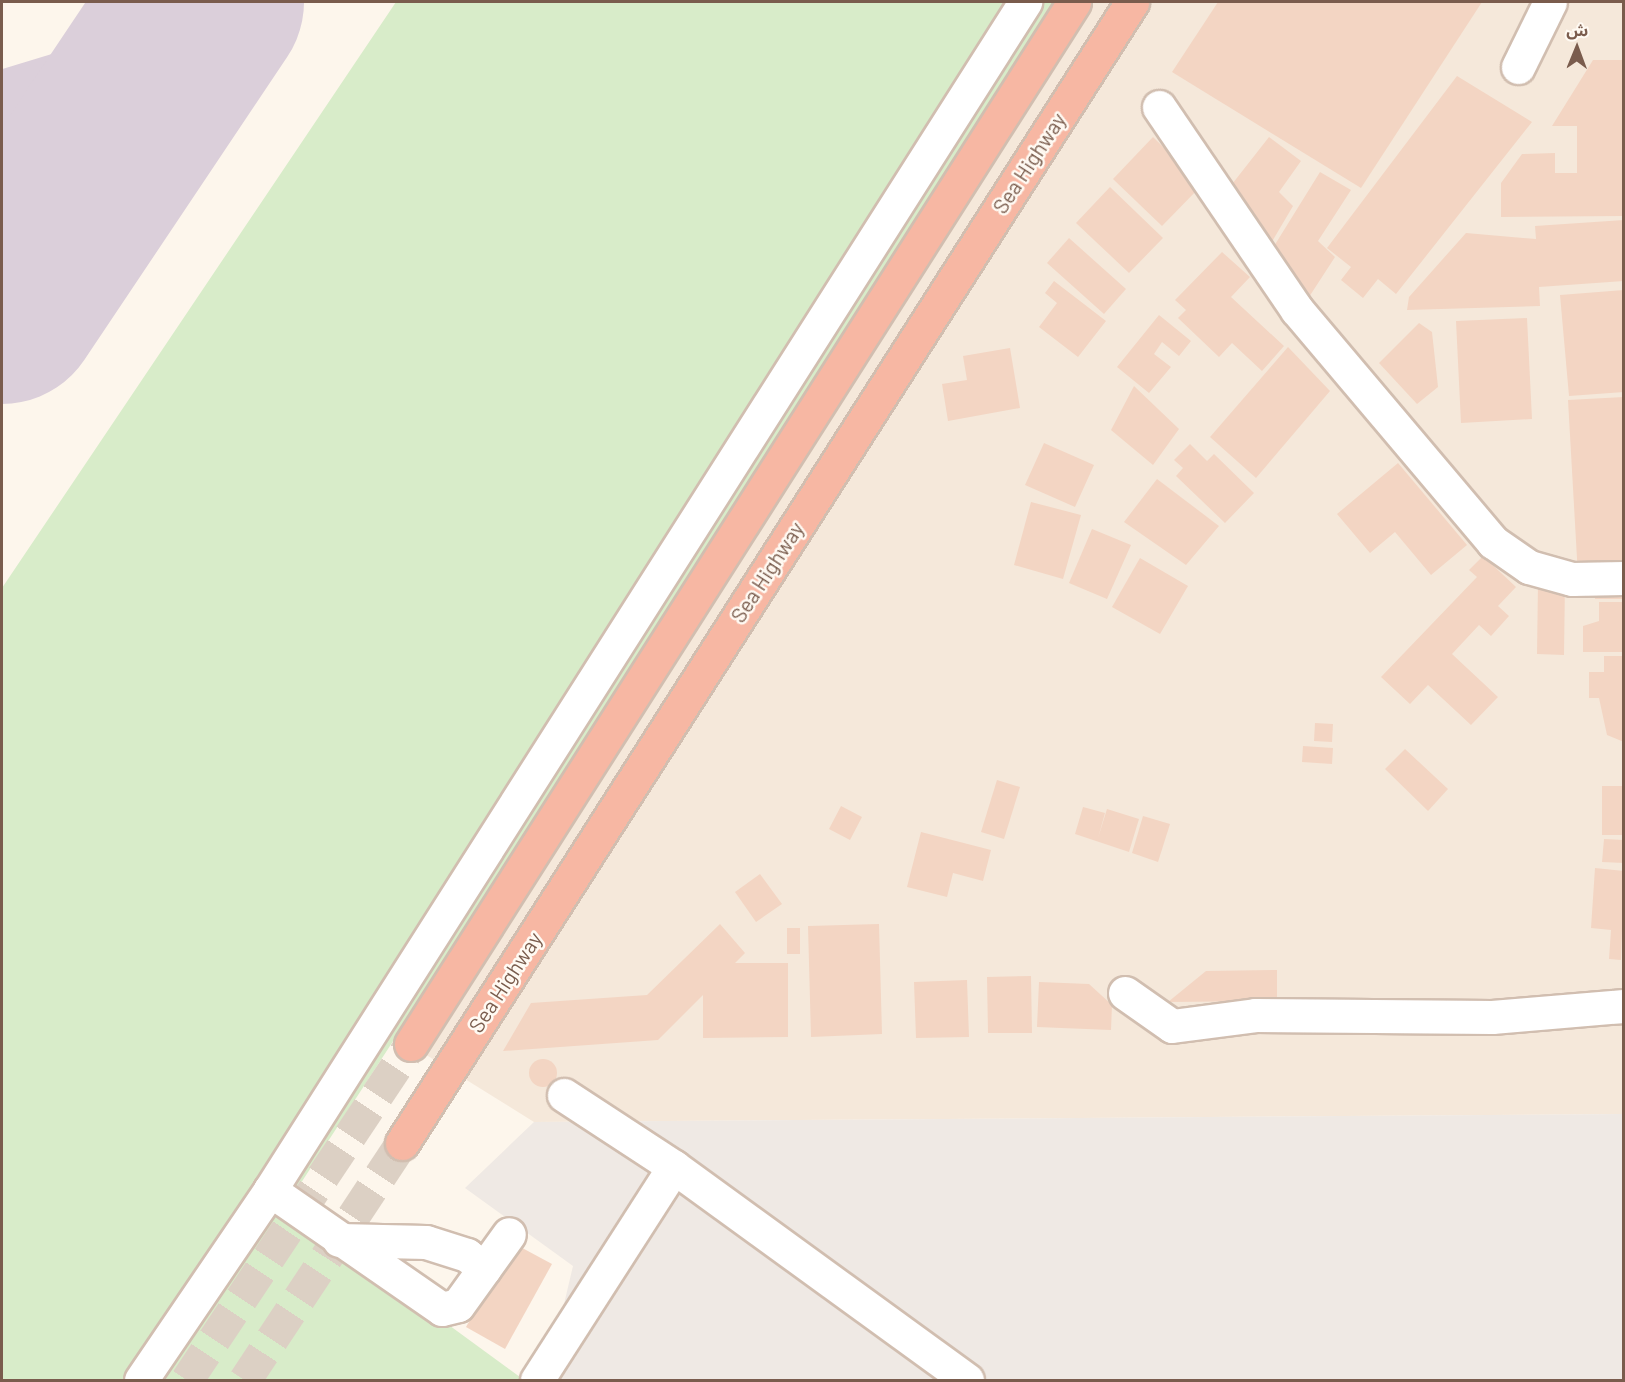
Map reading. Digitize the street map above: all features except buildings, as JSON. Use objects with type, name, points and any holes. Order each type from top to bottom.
[{"type":"highway","points":[[411,1044],[1074,2]]},
{"type":"highway","name":"Sea Highway","points":[[402,1143],[1132,2]]},
{"type":"street","points":[[141,1380],[270,1190],[1025,2]]},
{"type":"street","points":[[1518,66],[1550,2]]},
{"type":"street","points":[[1159,107],[1297,310],[1493,542],[1530,567],[1572,579],[1623,578]]},
{"type":"street","points":[[1125,993],[1172,1026],[1255,1015],[1492,1017],[1623,1006]]},
{"type":"street","points":[[564,1095],[674,1167],[966,1380]]},
{"type":"street","points":[[537,1380],[674,1167]]},
{"type":"street","points":[[270,1190],[339,1240],[442,1309],[458,1305],[509,1234]]},
{"type":"street","points":[[339,1240],[426,1242],[466,1255],[484,1269]]},
{"type":"shaded area","points":[[1045,2],[1623,2],[1623,1114],[534,1122],[391,1033]]},
{"type":"shaded area","points":[[1623,1114],[1623,1380],[546,1380],[573,1266],[465,1188],[534,1122]]},
{"type":"green space","points":[[396,2],[1068,2],[286,1206],[524,1380],[2,1380],[2,588]]},
{"type":"taxiway","points":[[2,111],[77,88],[165,38],[195,2]]},
{"type":"runway","points":[[2,305],[205,2]]},
{"type":"tunnel","points":[[187,1380],[411,1044]]},
{"type":"tunnel","points":[[245,1380],[402,1143]]}]
